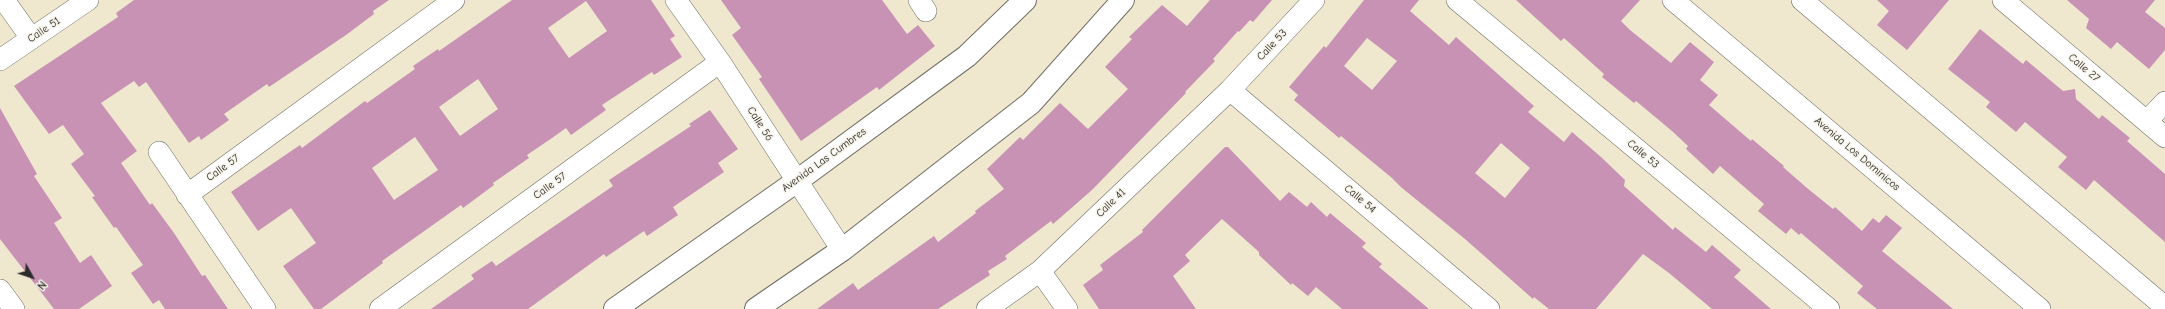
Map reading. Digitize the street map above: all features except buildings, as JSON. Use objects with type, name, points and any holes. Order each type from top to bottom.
[{"type":"street","points":[[4,0],[31,38]]},
{"type":"street","name":"Calle 51","points":[[0,60],[88,0]]},
{"type":"street","name":"Calle 57","points":[[187,195],[454,0]]},
{"type":"street","name":"Calle 56","points":[[676,0],[720,62],[842,250]]},
{"type":"street","name":"Avenida Las Cumbres","points":[[615,309],[797,180],[967,56],[1025,0]]},
{"type":"street","points":[[756,309],[842,250],[1031,103],[1123,0]]},
{"type":"street","name":"Calle 53","points":[[1230,90],[1314,0]]},
{"type":"street","name":"Calle 53","points":[[1457,0],[1829,309]]},
{"type":"street","name":"Avenida Los Dominicos","points":[[1673,0],[2040,309]]},
{"type":"street","points":[[1802,0],[2165,307]]},
{"type":"street","name":"Calle 27","points":[[2003,0],[2165,137]]},
{"type":"street","name":"Calle 57","points":[[380,309],[720,62]]},
{"type":"street","name":"Calle 41","points":[[987,309],[1040,270],[1230,90]]},
{"type":"street","name":"Calle 54","points":[[1230,90],[1489,309]]},
{"type":"street","points":[[2146,121],[2165,102]]},
{"type":"street","points":[[159,152],[264,309]]},
{"type":"street","points":[[1040,270],[1067,309]]},
{"type":"street","points":[[0,290],[14,309]]}]
